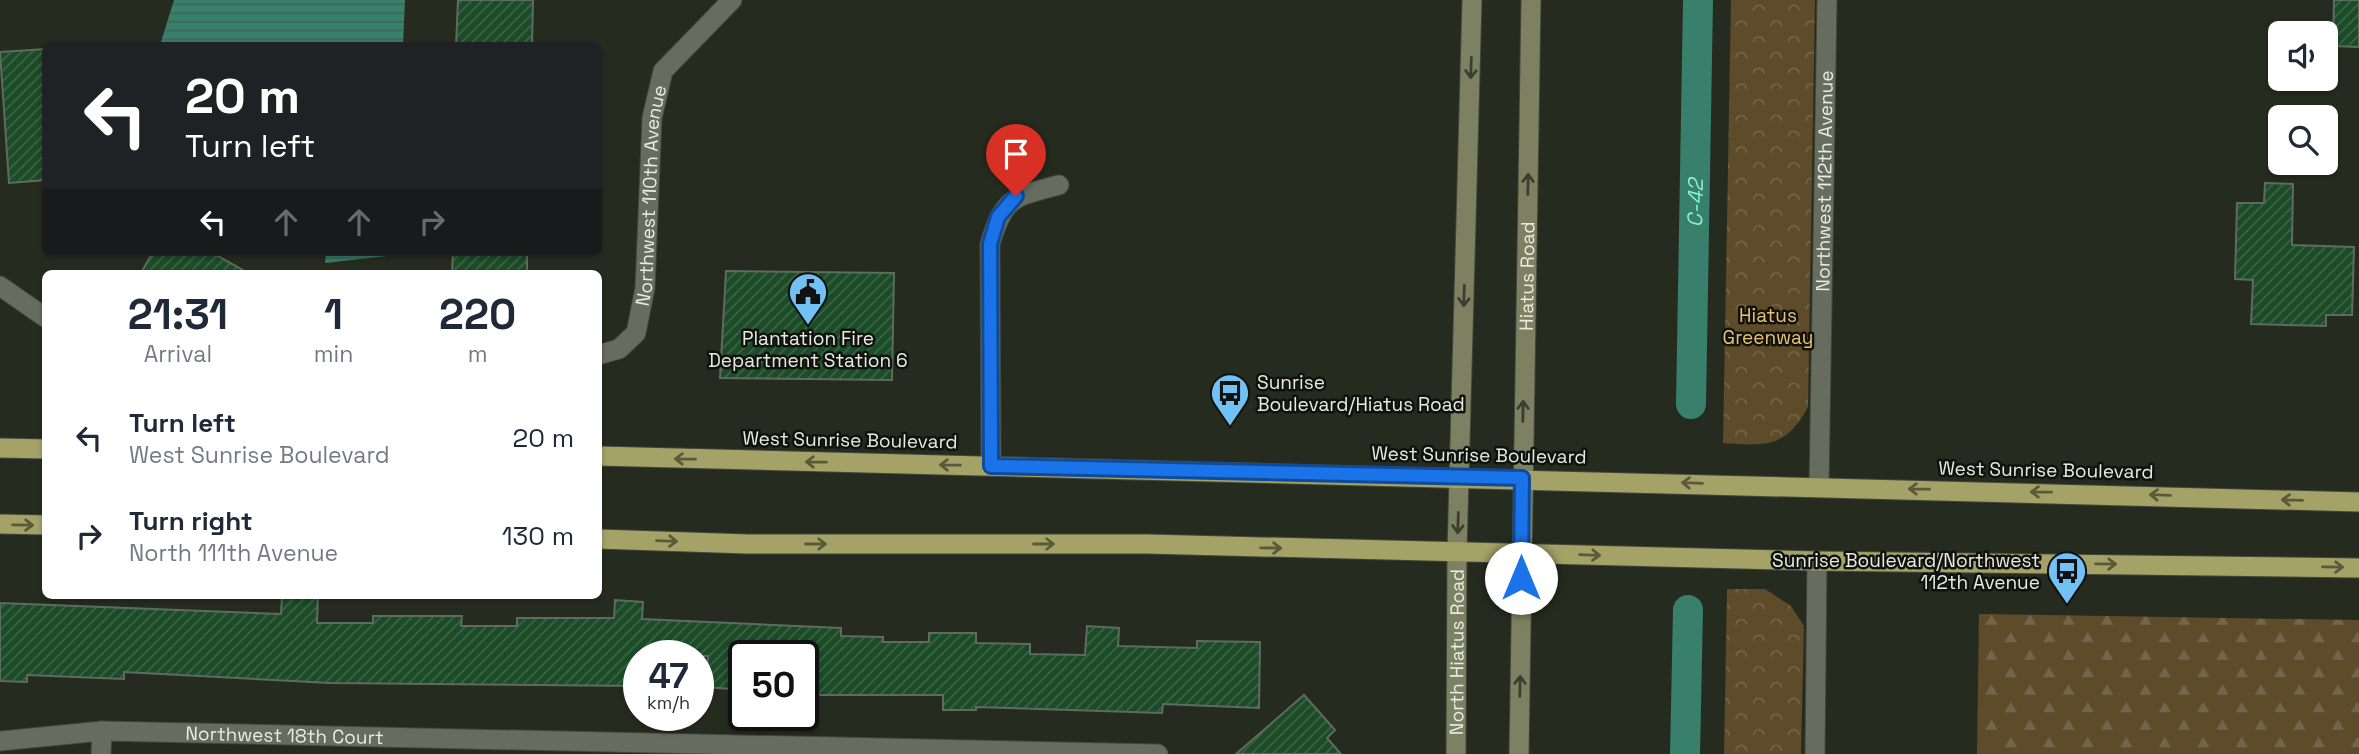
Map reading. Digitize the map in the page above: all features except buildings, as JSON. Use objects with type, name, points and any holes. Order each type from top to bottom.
[{"type":"highway","points":[[0,448],[42,449]]},
{"type":"highway","name":"West Sunrise Boulevard","points":[[602,456],[1522,478],[2359,502]]},
{"type":"highway","points":[[0,524],[42,526]]},
{"type":"highway","points":[[602,539],[748,544],[1148,544],[1817,561],[2359,568]]},
{"type":"main road","points":[[1457,552],[1472,0]]},
{"type":"main road","name":"Hiatus Road","points":[[1521,553],[1531,0]]},
{"type":"main road","name":"North Hiatus Road","points":[[1456,754],[1457,552]]},
{"type":"main road","points":[[1519,754],[1521,553]]},
{"type":"street","name":"Northwest 110th Avenue","points":[[602,354],[620,349],[636,333],[645,288],[652,118],[663,71],[732,0]]},
{"type":"street","name":"Northwest 112th Avenue","points":[[1819,487],[1827,0]]},
{"type":"street","points":[[991,466],[990,244],[998,217],[1016,196],[1059,185]]},
{"type":"street","points":[[0,286],[42,315]]},
{"type":"street","points":[[1815,754],[1817,561]]},
{"type":"street","points":[[101,754],[102,731]]},
{"type":"street","name":"Northwest 18th Court","points":[[0,741],[102,731],[1157,754]]},
{"type":"green space","name":"Hiatus Greenway","points":[[1731,0],[1815,0],[1808,407],[1800,420],[1783,437],[1763,444],[1723,443]]},
{"type":"green space","points":[[1727,589],[1765,589],[1791,606],[1804,626],[1801,754],[1724,754]]},
{"type":"green space","points":[[1979,614],[2359,620],[2359,754],[1977,754]]},
{"type":"water","points":[[174,0],[405,0],[403,42],[161,42]]},
{"type":"water","points":[[326,256],[387,256],[325,263]]},
{"type":"waterway","name":"C-42","points":[[1691,404],[1698,0]]},
{"type":"waterway","name":"C-42","points":[[1685,754],[1688,610]]},
{"type":"place","name":"Plantation Fire Department Station 6","points":[[808,326]]},
{"type":"place","name":"Sunrise Boulevard/Hiatus Road","points":[[1230,427]]},
{"type":"place","name":"Sunrise Boulevard/Northwest 112th Avenue","points":[[2067,605]]},
{"type":"route","points":[[1016,196],[998,217],[990,244],[991,466],[1522,478],[1521,578]]}]
